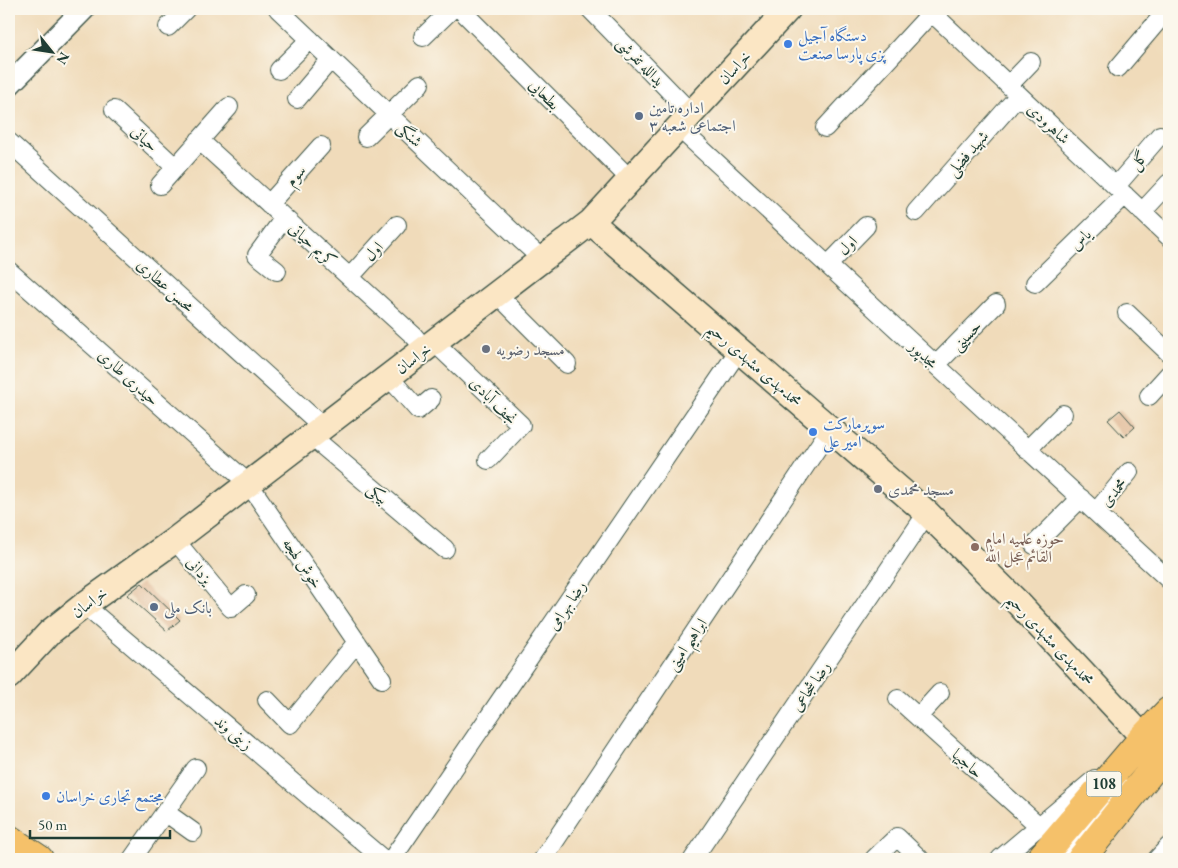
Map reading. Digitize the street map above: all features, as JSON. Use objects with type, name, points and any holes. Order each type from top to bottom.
[{"type":"main road","name":"خراسان","points":[[9,676],[50,632],[84,605],[175,540],[591,222],[685,120],[777,13]]},
{"type":"main road","name":"محمدمهدی مشهدی رحیم","points":[[591,222],[927,513],[1018,603],[1159,749]]},
{"type":"main road","name":"108","points":[[1081,859],[1159,749],[1169,711]]},
{"type":"main road","name":"108","points":[[1040,859],[1159,749]]},
{"type":"main road","points":[[9,839],[39,859]]},
{"type":"street","points":[[9,85],[84,9]]},
{"type":"street","points":[[168,27],[186,9]]},
{"type":"street","name":"شنگی","points":[[278,9],[542,259]]},
{"type":"street","points":[[423,37],[452,9]]},
{"type":"street","name":"بطحایی","points":[[460,9],[630,179]]},
{"type":"street","name":"یدالله تفرشی","points":[[590,9],[685,120]]},
{"type":"street","points":[[1118,68],[1168,9]]},
{"type":"street","points":[[825,128],[930,10]]},
{"type":"street","name":"شاهرودی","points":[[930,10],[1169,237]]},
{"type":"street","points":[[279,70],[310,39]]},
{"type":"street","points":[[297,99],[331,59]]},
{"type":"street","name":"شهید فضلی","points":[[916,212],[1014,90],[1031,62]]},
{"type":"street","points":[[366,137],[420,84]]},
{"type":"street","points":[[160,185],[229,107]]},
{"type":"street","name":"حیاتی","points":[[114,110],[176,167]]},
{"type":"street","name":"مجدپور","points":[[685,120],[829,264],[1169,580]]},
{"type":"street","name":"گل","points":[[1120,191],[1160,135]]},
{"type":"street","name":"کریم حیاتی","points":[[199,140],[414,336],[429,346]]},
{"type":"street","name":"محسن عطاری","points":[[9,142],[317,432]]},
{"type":"street","name":"سوم","points":[[269,204],[321,146]]},
{"type":"street","points":[[1142,212],[1169,184]]},
{"type":"street","name":"یاس","points":[[1035,283],[1120,191]]},
{"type":"street","points":[[277,271],[256,255],[284,218]]},
{"type":"street","name":"اول","points":[[350,277],[397,225]]},
{"type":"street","name":"اول","points":[[829,264],[866,226]]},
{"type":"street","name":"حیدری طاری","points":[[9,271],[249,484]]},
{"type":"street","points":[[497,294],[567,364]]},
{"type":"street","name":"حسینی","points":[[936,365],[996,304]]},
{"type":"street","points":[[1127,313],[1169,353]]},
{"type":"street","name":"نجف آبادی","points":[[429,346],[521,425],[488,460]]},
{"type":"street","name":"رضا بهرامی","points":[[392,859],[739,350]]},
{"type":"street","points":[[1149,396],[1169,374]]},
{"type":"street","points":[[389,377],[419,409]]},
{"type":"street","points":[[1027,450],[1063,414]]},
{"type":"street","name":"ابراهیم امینی","points":[[543,859],[830,428]]},
{"type":"street","name":"بیکی","points":[[317,432],[445,549]]},
{"type":"street","name":"محمدی","points":[[1096,512],[1129,472]]},
{"type":"street","name":"خوش لهجه","points":[[249,484],[382,679]]},
{"type":"street","points":[[1034,545],[1081,498]]},
{"type":"street","name":"رضا شجاعی","points":[[695,858],[927,513]]},
{"type":"street","name":"یزدانی","points":[[175,540],[231,608],[246,595]]},
{"type":"street","name":"زینی وند","points":[[84,605],[384,859]]},
{"type":"street","points":[[267,700],[290,724],[358,642]]},
{"type":"street","points":[[918,717],[940,693]]},
{"type":"street","name":"حاجیها","points":[[898,699],[1039,826]]},
{"type":"street","points":[[1000,859],[1039,826],[1159,749]]},
{"type":"street","points":[[132,859],[196,768]]},
{"type":"street","points":[[165,812],[193,832]]},
{"type":"street","points":[[874,859],[898,837],[920,859]]},
{"type":"street","points":[[1157,859],[1169,846]]},
{"type":"lane","points":[[1061,859],[1129,778]]},
{"type":"building","points":[[1120,410],[1135,427],[1124,437],[1108,420]]},
{"type":"building","name":"بانک ملی","points":[[142,583],[180,620],[167,631],[127,595]]},
{"type":"place","name":"دستگاه آجیل پزی پارسا صنعت","points":[[788,44]]},
{"type":"place","name":"اداره تامین اجتماعی شعبه ۳","points":[[639,116]]},
{"type":"place","name":"مسجد رضویه","points":[[486,349]]},
{"type":"place","name":"سوپرمارکت امیر علی","points":[[813,432]]},
{"type":"place","name":"مسجد محمدی","points":[[878,489]]},
{"type":"place","name":"حوزه علمیه امام القائم عجل الله","points":[[975,547]]},
{"type":"place","name":"بانک ملی","points":[[154,607]]},
{"type":"place","name":"مجتمع تجاری خراسان","points":[[46,796]]}]
